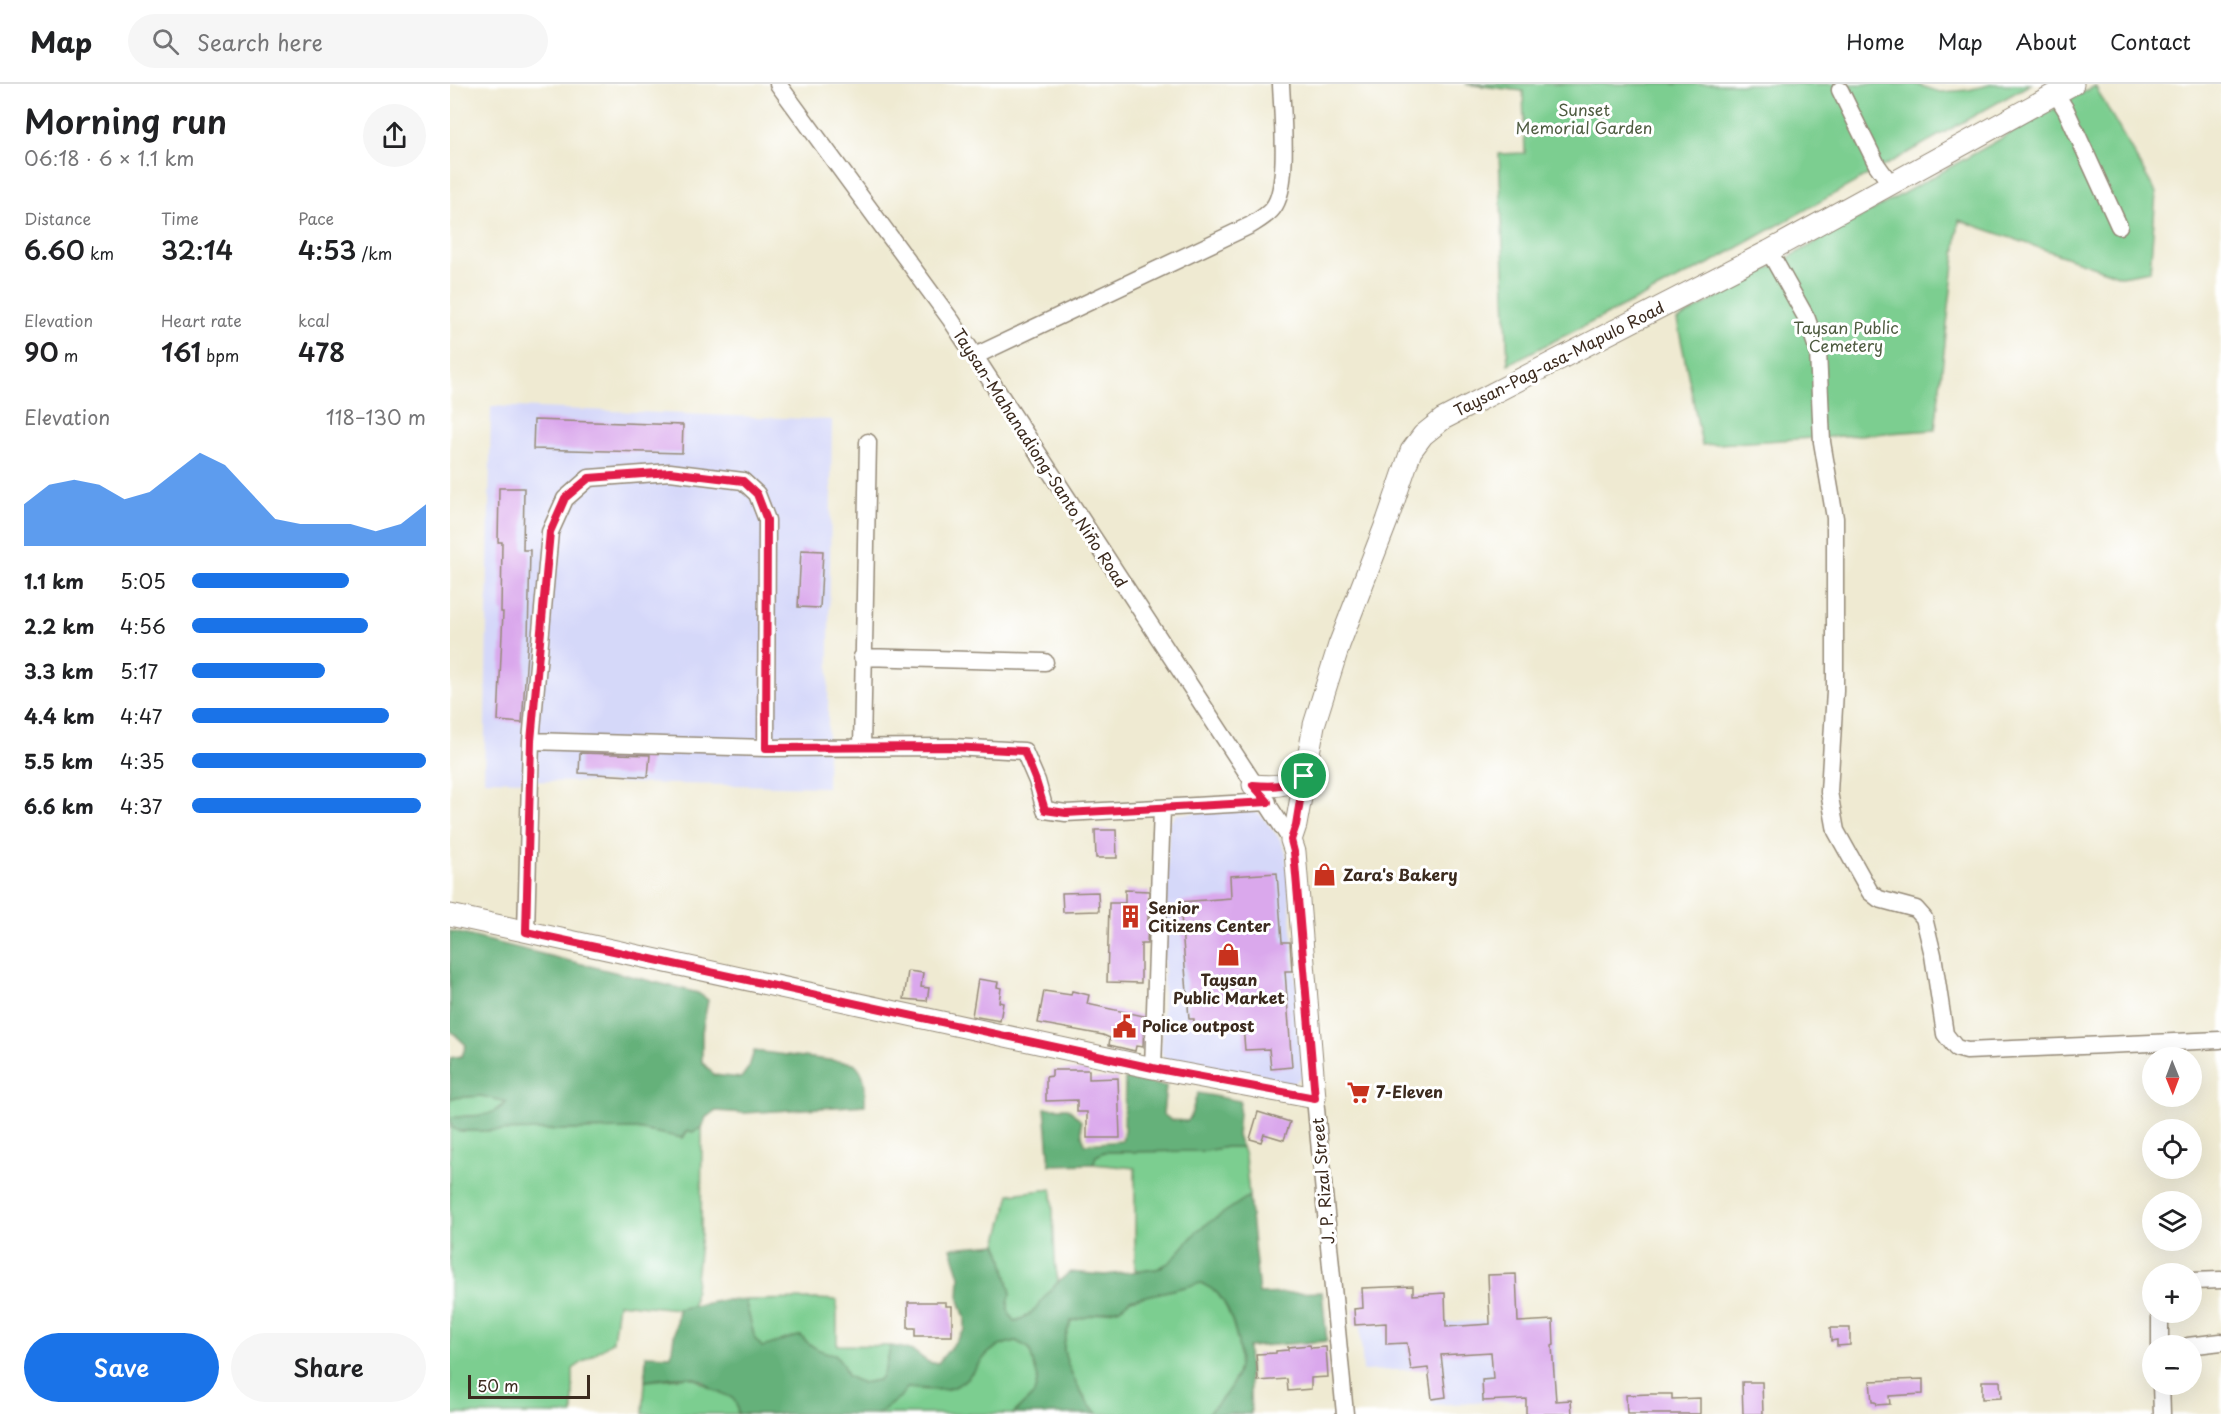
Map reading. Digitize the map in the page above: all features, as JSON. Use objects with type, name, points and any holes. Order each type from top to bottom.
[{"type":"main road","name":"Taysan-Pag-asa-Mapulo Road","points":[[1291,840],[1296,825],[1314,725],[1339,645],[1387,521],[1411,451],[1423,435],[1443,419],[1768,251],[2065,89]]},
{"type":"main road","points":[[1253,785],[1281,786],[1292,784],[1304,776]]},
{"type":"main road","name":"J. P. Rizal Street","points":[[1291,840],[1294,852],[1315,1098]]},
{"type":"main road","points":[[450,915],[1153,1068],[1315,1098]]},
{"type":"street","name":"Taysan-Mahanadiong-Santo Niño Road","points":[[778,84],[975,356],[1291,840]]},
{"type":"street","points":[[975,356],[1251,225],[1265,216],[1275,207],[1283,174],[1281,84]]},
{"type":"street","points":[[2065,89],[2066,110],[2119,226]]},
{"type":"street","points":[[1840,90],[1877,165],[1890,183]]},
{"type":"street","points":[[1768,251],[1807,319],[1818,351],[1822,442],[1835,518],[1835,691],[1829,792],[1836,831],[1870,892],[1879,900],[1916,909],[1924,918],[1933,956],[1945,1034],[1956,1048],[1967,1051],[2221,1036],[2221,1057]]},
{"type":"street","points":[[862,747],[868,442]]},
{"type":"street","points":[[526,932],[531,741],[550,532],[565,498],[589,478],[670,472],[743,481],[757,494],[767,520],[766,748]]},
{"type":"street","points":[[862,657],[1045,662]]},
{"type":"street","points":[[531,741],[766,748],[953,747],[1024,751],[1045,810],[1066,813],[1268,802]]},
{"type":"street","points":[[1153,1068],[1162,808]]},
{"type":"street","name":"J. P. Rizal Street","points":[[1315,1098],[1345,1414]]},
{"type":"street","points":[[2202,1281],[2221,1280]]},
{"type":"street","points":[[2202,1344],[2221,1342]]},
{"type":"street","points":[[2161,1395],[2162,1414]]},
{"type":"shaded area","points":[[491,406],[832,420],[827,787],[484,780]]},
{"type":"shaded area","name":"Taysan Public Market","points":[[1252,810],[1261,815],[1280,839],[1286,852],[1303,1070],[1302,1076],[1292,1085],[1166,1062],[1161,1051],[1169,822],[1176,814]]},
{"type":"shaded area","points":[[1554,1318],[1557,1398],[1432,1405],[1427,1369],[1363,1371],[1360,1326]]},
{"type":"green space","name":"Sunset Memorial Garden","points":[[1465,84],[1915,84],[1940,92],[1968,90],[1993,84],[2031,84],[1714,261],[1508,364],[1499,154],[1525,153],[1523,91]]},
{"type":"green space","name":"Taysan Public Cemetery","points":[[2095,86],[2156,193],[2150,271],[2121,276],[1959,220],[1935,430],[1702,445],[1677,320]]},
{"type":"green space","points":[[450,931],[698,993],[708,1000],[702,1032],[702,1062],[714,1075],[741,1078],[749,1067],[754,1051],[854,1063],[863,1077],[865,1105],[745,1113],[716,1111],[706,1117],[702,1128],[692,1132],[688,1130],[683,1138],[637,1129],[459,1131],[452,1128],[450,1118],[487,1114],[507,1102],[481,1096],[450,1098],[450,1058],[462,1056],[466,1045],[450,1030]]},
{"type":"green space","points":[[1125,1079],[1166,1086],[1163,1114],[1171,1120],[1188,1121],[1198,1093],[1240,1101],[1237,1136],[1242,1147],[1206,1151],[1104,1152],[1096,1156],[1093,1164],[1050,1165],[1045,1108],[1068,1108],[1081,1121],[1085,1144],[1122,1141]]},
{"type":"green space","points":[[481,1096],[507,1101],[490,1115],[465,1116],[459,1131],[637,1129],[683,1138],[688,1130],[692,1132],[702,1128],[701,1234],[693,1306],[678,1309],[618,1303],[613,1341],[573,1369],[573,1414],[450,1414],[450,1098]]},
{"type":"green space","points":[[1242,1147],[1249,1196],[1198,1230],[1170,1263],[1157,1269],[1135,1270],[1135,1168],[1093,1164],[1096,1156],[1104,1152],[1206,1151]]},
{"type":"green space","points":[[1052,1189],[1058,1282],[1033,1311],[1014,1321],[1008,1305],[1011,1294],[997,1244],[1010,1194]]},
{"type":"green space","points":[[1249,1196],[1259,1294],[1322,1292],[1327,1341],[1248,1347],[1251,1414],[1207,1414],[1223,1397],[1236,1377],[1239,1357],[1236,1334],[1228,1310],[1217,1293],[1201,1283],[1130,1300],[1120,1308],[1071,1321],[1064,1343],[1066,1357],[1072,1375],[1087,1403],[1098,1414],[1013,1414],[1034,1394],[1038,1378],[1029,1348],[1016,1341],[994,1349],[958,1385],[940,1389],[907,1388],[900,1397],[878,1414],[738,1414],[732,1398],[713,1390],[697,1379],[674,1377],[645,1381],[646,1355],[671,1356],[678,1309],[723,1300],[745,1300],[755,1339],[762,1347],[801,1336],[816,1348],[835,1354],[842,1363],[847,1376],[862,1383],[879,1380],[891,1346],[910,1350],[928,1362],[938,1363],[965,1330],[965,1318],[959,1300],[960,1276],[951,1248],[997,1244],[1011,1294],[1008,1302],[1010,1315],[1014,1321],[1020,1320],[1030,1314],[1053,1287],[1070,1272],[1105,1275],[1157,1269],[1170,1262],[1198,1230]]},
{"type":"green space","points":[[1201,1283],[1215,1292],[1223,1301],[1236,1334],[1239,1368],[1223,1397],[1207,1414],[1098,1414],[1093,1410],[1072,1375],[1064,1350],[1071,1321],[1120,1308],[1130,1300]]},
{"type":"green space","points":[[745,1300],[837,1300],[837,1345],[891,1346],[879,1380],[862,1383],[847,1376],[842,1363],[835,1354],[816,1348],[801,1336],[762,1347],[755,1339]]},
{"type":"green space","points":[[1016,1341],[1029,1348],[1038,1378],[1034,1394],[1013,1414],[878,1414],[900,1397],[907,1388],[940,1390],[958,1385],[994,1349]]},
{"type":"green space","points":[[690,1377],[718,1392],[731,1396],[736,1402],[738,1414],[643,1414],[645,1381]]},
{"type":"building","points":[[534,420],[683,425],[682,453],[533,449]]},
{"type":"building","points":[[499,488],[524,488],[523,550],[530,550],[528,639],[522,723],[498,721],[503,612],[501,612],[502,542],[498,542]]},
{"type":"building","points":[[801,550],[823,551],[820,608],[798,607]]},
{"type":"building","points":[[580,753],[650,755],[648,777],[579,773]]},
{"type":"building","points":[[1095,830],[1116,830],[1117,858],[1096,858]]},
{"type":"building","points":[[1277,873],[1282,942],[1290,942],[1292,971],[1285,971],[1292,1067],[1271,1069],[1269,1049],[1245,1050],[1243,1025],[1194,1028],[1194,1019],[1189,1019],[1180,902],[1231,898],[1230,876]]},
{"type":"building","points":[[1125,890],[1149,891],[1147,944],[1141,944],[1141,983],[1107,982],[1109,903],[1125,903]]},
{"type":"building","points":[[1098,892],[1099,911],[1063,912],[1062,893]]},
{"type":"building","points":[[908,971],[923,973],[921,987],[929,988],[927,1001],[904,999]]},
{"type":"building","points":[[978,979],[998,982],[997,987],[1001,988],[999,1002],[1003,1003],[1000,1021],[972,1016]]},
{"type":"building","points":[[1044,991],[1071,995],[1072,991],[1089,995],[1087,1004],[1144,1016],[1143,1047],[1136,1046],[1135,1051],[1109,1045],[1110,1038],[1103,1035],[1038,1023]]},
{"type":"building","points":[[1052,1070],[1089,1070],[1089,1079],[1118,1078],[1120,1138],[1087,1138],[1087,1112],[1077,1112],[1077,1100],[1046,1101],[1046,1077],[1052,1076]]},
{"type":"building","points":[[1258,1112],[1290,1122],[1284,1140],[1264,1134],[1261,1142],[1250,1139]]},
{"type":"building","points":[[1516,1274],[1518,1322],[1553,1320],[1554,1345],[1552,1346],[1556,1401],[1571,1400],[1572,1414],[1526,1414],[1526,1399],[1483,1401],[1482,1380],[1493,1379],[1491,1352],[1441,1355],[1446,1397],[1432,1399],[1428,1368],[1411,1370],[1407,1343],[1386,1344],[1386,1323],[1355,1325],[1354,1309],[1363,1308],[1362,1288],[1413,1286],[1413,1295],[1445,1293],[1446,1327],[1490,1324],[1488,1275]]},
{"type":"building","points":[[908,1302],[946,1302],[946,1306],[952,1306],[952,1336],[915,1336],[915,1328],[908,1328]]},
{"type":"building","points":[[1830,1328],[1850,1328],[1850,1345],[1837,1346],[1837,1340],[1831,1341]]},
{"type":"building","points":[[1310,1345],[1311,1348],[1326,1347],[1328,1377],[1311,1378],[1311,1389],[1288,1391],[1287,1379],[1258,1381],[1256,1354],[1276,1353],[1276,1351],[1288,1350],[1288,1347]]},
{"type":"building","points":[[1923,1379],[1923,1394],[1889,1396],[1890,1404],[1876,1405],[1872,1402],[1870,1381]]},
{"type":"building","points":[[1982,1381],[2000,1381],[2001,1398],[1982,1399]]},
{"type":"building","points":[[1742,1382],[1762,1382],[1763,1414],[1743,1414]]},
{"type":"building","points":[[1672,1394],[1672,1399],[1700,1398],[1700,1414],[1627,1414],[1626,1395]]},
{"type":"place","name":"Zara's Bakery","points":[[1325,875]]},
{"type":"place","name":"Senior Citizens Center","points":[[1130,917]]},
{"type":"place","name":"Taysan Public Market","points":[[1229,955]]},
{"type":"place","name":"Police outpost","points":[[1124,1026]]},
{"type":"place","name":"7-Eleven","points":[[1358,1092]]},
{"type":"route","points":[[670,472],[743,481],[757,494],[767,520],[766,748],[953,747],[1024,751],[1045,810],[1066,813],[1268,802],[1253,785],[1281,786],[1292,784],[1304,776],[1296,825],[1291,840],[1294,852],[1315,1098],[1153,1068],[526,932],[531,741],[550,532],[565,498],[589,478],[670,472]]}]
